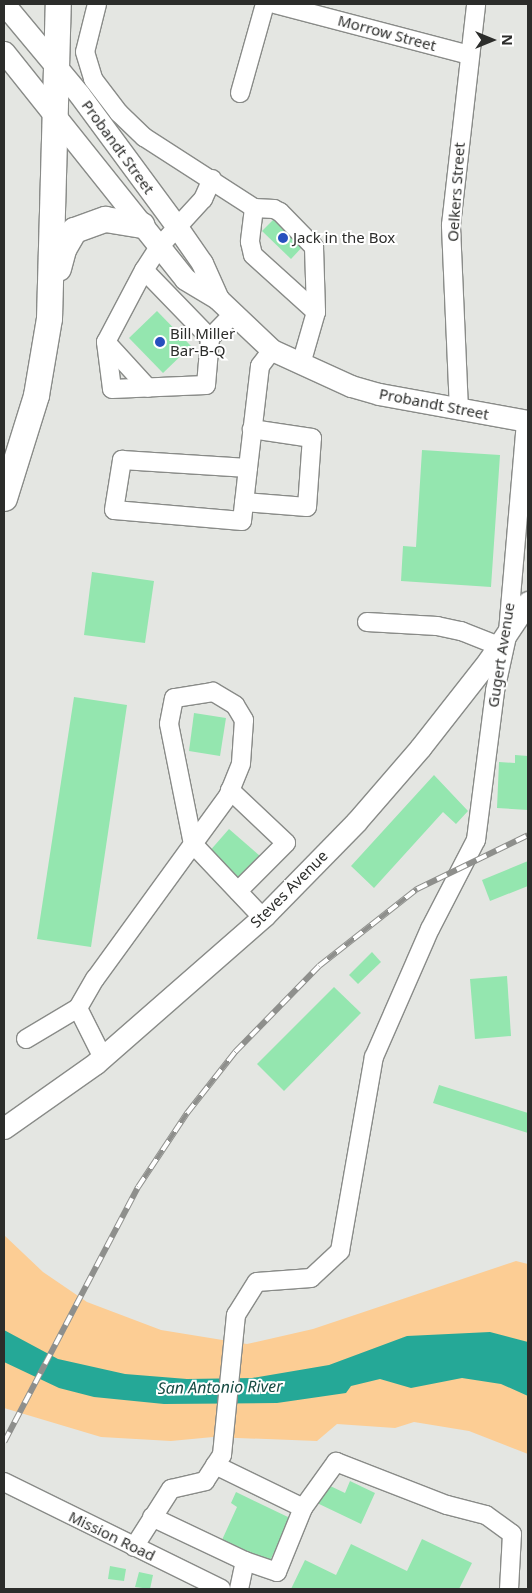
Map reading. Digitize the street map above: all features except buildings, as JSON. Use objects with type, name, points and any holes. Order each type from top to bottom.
[{"type":"highway","points":[[51,294],[58,4]]},
{"type":"highway","points":[[4,498],[36,395],[51,294],[63,249],[74,230],[106,219],[142,225]]},
{"type":"main road","name":"Probandt Street","points":[[4,4],[56,66],[178,227],[202,263],[218,299]]},
{"type":"main road","name":"Probandt Street","points":[[4,52],[185,279],[218,299],[272,350],[351,386],[459,410],[527,421]]},
{"type":"main road","name":"Steves Avenue","points":[[4,1128],[103,1058],[262,917],[356,822],[425,741],[503,639],[528,602]]},
{"type":"street","points":[[97,4],[85,52],[88,66],[93,79],[131,125],[254,208],[274,209],[280,212],[314,247],[316,312],[302,364]]},
{"type":"street","points":[[240,93],[265,4]]},
{"type":"street","name":"Morrow Street","points":[[275,4],[469,55]]},
{"type":"street","name":"Oelkers Street","points":[[459,410],[451,225],[476,4]]},
{"type":"street","points":[[212,179],[203,200],[159,247],[144,270],[106,342],[112,389],[206,385],[210,338],[233,314]]},
{"type":"street","points":[[254,208],[250,242],[253,255],[316,312]]},
{"type":"street","points":[[144,270],[210,338]]},
{"type":"street","points":[[106,342],[148,388]]},
{"type":"street","points":[[248,468],[122,460],[114,510],[242,521],[260,366],[272,350]]},
{"type":"street","name":"Gugert Avenue","points":[[215,1465],[222,1455],[236,1331],[236,1315],[257,1282],[311,1278],[340,1251],[374,1057],[430,929],[476,840],[503,639],[527,421]]},
{"type":"street","points":[[244,502],[307,508],[312,438],[252,429]]},
{"type":"street","points":[[367,622],[438,626],[503,639]]},
{"type":"street","points":[[26,1039],[78,1008],[193,844],[230,790],[242,763],[244,720],[235,705],[213,692],[174,698],[170,724],[193,844],[262,917]]},
{"type":"street","points":[[230,790],[286,843],[238,891]]},
{"type":"street","points":[[78,1008],[103,1058]]},
{"type":"street","points":[[152,1517],[245,1561],[277,1572],[303,1508],[336,1462],[447,1505],[486,1515],[512,1534],[508,1589]]},
{"type":"street","points":[[134,1546],[171,1488],[205,1481],[215,1465],[303,1508]]},
{"type":"street","name":"Mission Road","points":[[4,1482],[221,1589]]},
{"type":"street","points":[[239,1589],[245,1561]]},
{"type":"shaded area","points":[[4,1235],[43,1272],[87,1302],[161,1330],[247,1344],[313,1329],[516,1261],[528,1264],[528,1454],[469,1431],[414,1422],[395,1428],[337,1424],[317,1441],[213,1437],[171,1441],[101,1437],[4,1408]]},
{"type":"water","name":"San Antonio River","points":[[4,1330],[58,1359],[125,1374],[187,1379],[252,1378],[329,1365],[407,1336],[490,1332],[528,1342],[528,1396],[501,1384],[462,1378],[411,1388],[380,1379],[351,1386],[346,1393],[277,1403],[164,1404],[94,1397],[59,1388],[4,1362]]},
{"type":"railway","points":[[4,1442],[138,1187],[187,1113],[235,1052],[319,966],[417,889],[528,835]]},
{"type":"place","name":"Jack in the Box","points":[[283,238]]},
{"type":"place","name":"Bill Miller Bar-B-Q","points":[[160,342]]}]
